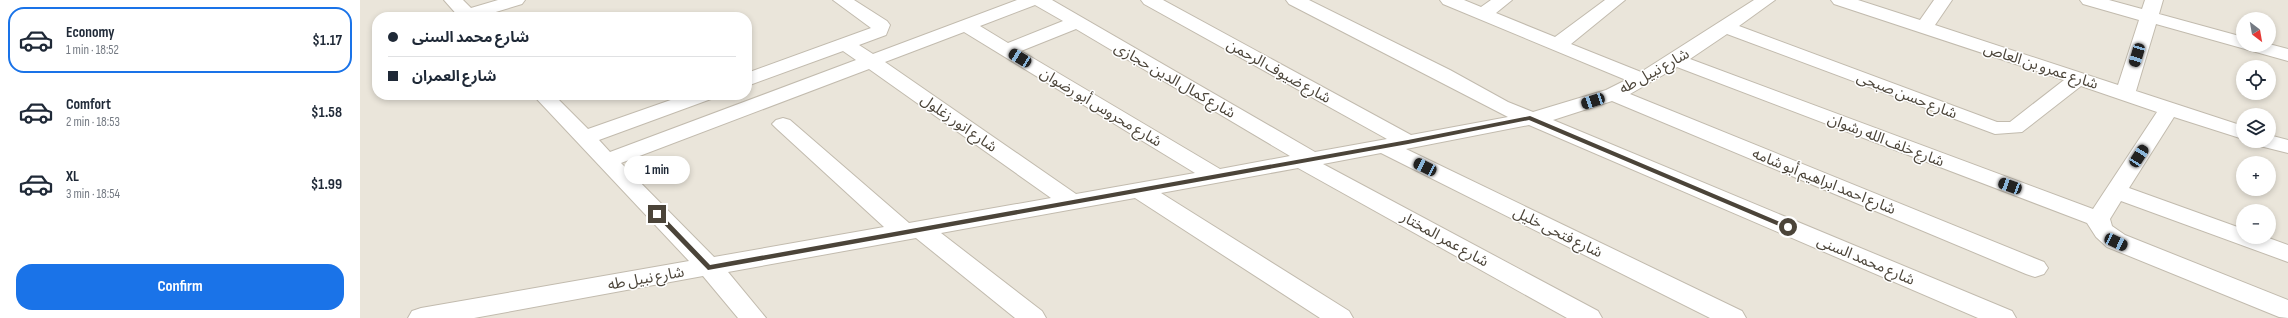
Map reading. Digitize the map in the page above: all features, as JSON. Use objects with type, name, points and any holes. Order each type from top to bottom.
[{"type":"street","points":[[453,0],[464,12]]},
{"type":"street","points":[[480,12],[516,0]]},
{"type":"street","points":[[752,78],[879,31],[882,24],[842,0]]},
{"type":"street","points":[[606,161],[1033,0]]},
{"type":"street","name":"شارع كمال الدين حجازى","points":[[1039,0],[1306,160]]},
{"type":"street","name":"شارع ضيوف الرحمن","points":[[1150,0],[1408,142]]},
{"type":"street","name":"شارع محمد السنى","points":[[1295,0],[1449,77],[1501,106],[2003,318]]},
{"type":"street","points":[[1449,0],[1642,80]]},
{"type":"street","points":[[1482,14],[1503,0]]},
{"type":"street","points":[[1557,45],[1616,0]]},
{"type":"street","name":"شارع نبيل طه","points":[[421,318],[1408,142],[1530,118],[1572,108],[1613,94],[1642,80],[1766,0]]},
{"type":"street","name":"شارع عمرو بن العاص","points":[[1840,0],[2236,130]]},
{"type":"street","points":[[1924,28],[1943,0]]},
{"type":"street","points":[[2089,0],[2151,8],[2236,40]]},
{"type":"street","points":[[2126,94],[2151,8]]},
{"type":"street","points":[[1006,50],[1077,22]]},
{"type":"street","name":"شارع محروس أبو رضوان","points":[[965,25],[1216,176]]},
{"type":"street","name":"شارع حسن صبحى","points":[[1725,27],[1995,128],[2015,128],[2078,78]]},
{"type":"street","name":"شارع انور زغلول","points":[[846,44],[1072,202]]},
{"type":"street","points":[[2276,52],[2288,55]]},
{"type":"street","name":"شارع خلف الله رشوان","points":[[1675,60],[2098,219]]},
{"type":"street","name":"شارع احمد ابراهيم أبو شامه","points":[[1613,94],[2035,268]]},
{"type":"street","points":[[548,100],[754,318]]},
{"type":"street","points":[[584,138],[690,100]]},
{"type":"street","points":[[2170,108],[2098,219],[2099,226],[2105,234],[2116,242],[2288,310]]},
{"type":"street","points":[[783,124],[912,230],[1033,318]]},
{"type":"street","points":[[2276,144],[2288,148]]},
{"type":"street","name":"شارع فتحى خليل","points":[[1383,146],[1733,318]]},
{"type":"street","name":"شارع عمر المختار","points":[[1306,160],[1589,318]]},
{"type":"street","points":[[1139,190],[1340,318]]},
{"type":"street","points":[[2115,191],[2288,254]]},
{"type":"shaded area","points":[[360,0],[2288,0],[2288,318],[360,318]]},
{"type":"route","points":[[657,214],[708,268],[1408,142],[1530,118],[1788,227]]}]
